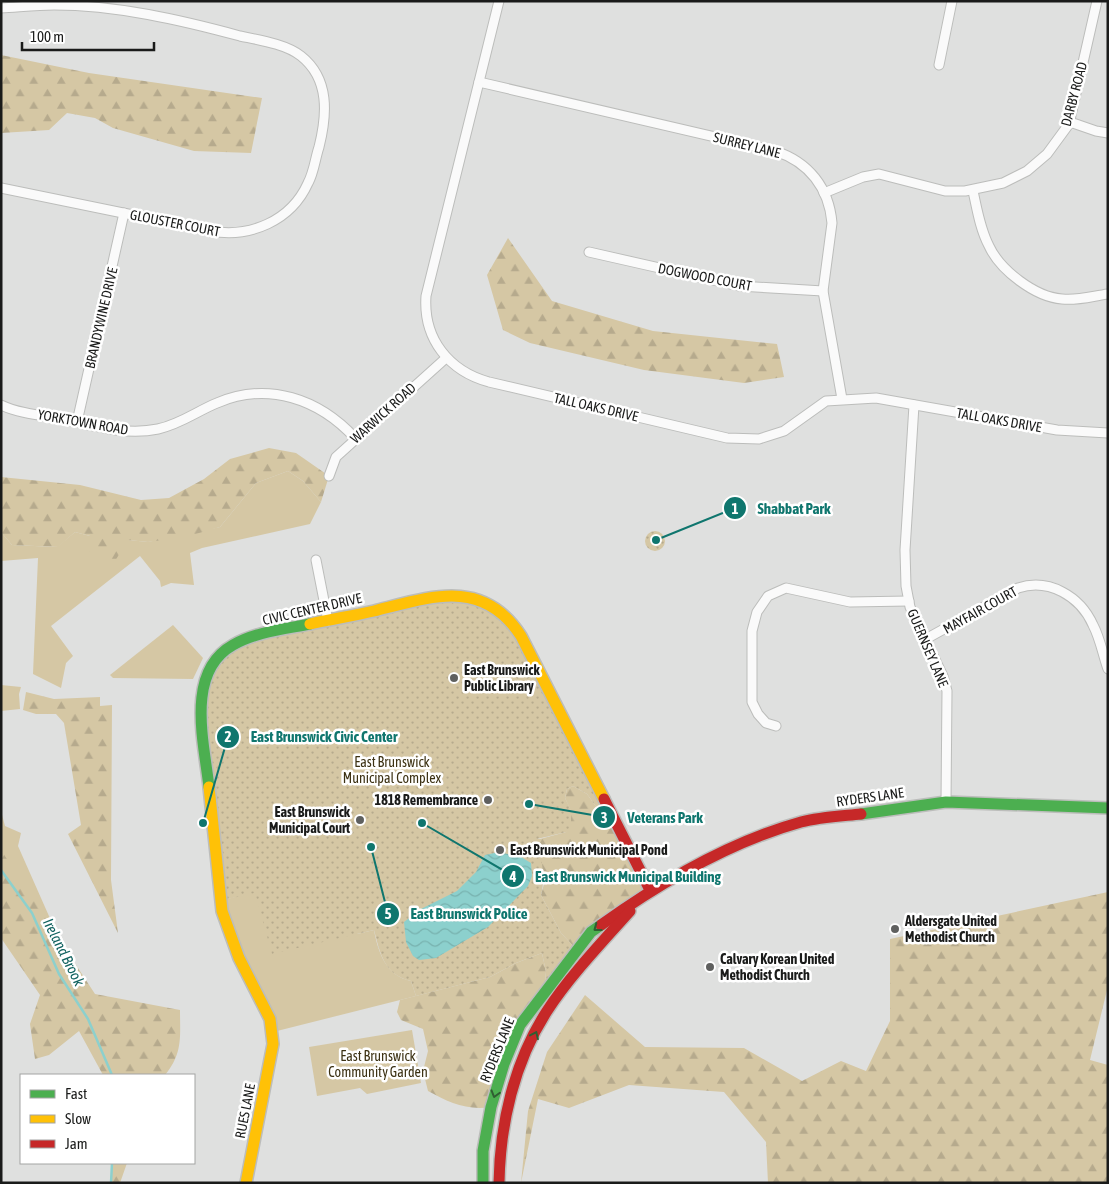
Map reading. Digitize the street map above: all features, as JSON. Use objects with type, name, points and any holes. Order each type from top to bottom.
[{"type":"main road","name":"CIVIC CENTER DRIVE","points":[[273,1044],[270,1019],[222,914],[213,845],[202,717],[203,687],[208,669],[217,657],[238,642],[447,595],[478,599],[500,610],[511,621],[521,636],[650,890]]},
{"type":"main road","name":"RYDERS LANE","points":[[483,1183],[483,1151],[491,1108],[504,1064],[520,1025],[591,932],[650,890],[748,841],[802,822],[946,802],[1108,808]]},
{"type":"main road","name":"RYDERS LANE","points":[[499,1183],[505,1118],[519,1069],[544,1016],[604,938],[650,890]]},
{"type":"main road","name":"RUES LANE","points":[[246,1183],[273,1044]]},
{"type":"street","name":"TALL OAKS DRIVE","points":[[499,1],[426,296],[429,328],[436,343],[446,358],[464,372],[478,379],[727,438],[744,440],[773,435],[794,426],[826,401],[876,398],[1057,430],[1108,433]]},
{"type":"street","points":[[939,66],[952,1]]},
{"type":"street","name":"DARBY ROAD","points":[[824,193],[864,177],[879,174],[945,191],[973,190],[1004,183],[1027,171],[1055,145],[1070,122],[1097,1]]},
{"type":"street","name":"GLOUSTER COURT","points":[[1,8],[63,6],[105,9],[180,21],[267,42],[299,55],[315,72],[325,101],[324,126],[309,181],[294,204],[281,216],[256,229],[229,233],[1,188]]},
{"type":"street","name":"SURREY LANE","points":[[479,82],[775,151],[804,166],[815,177],[824,193],[832,223],[823,291],[842,399]]},
{"type":"street","points":[[1070,122],[1108,133]]},
{"type":"street","points":[[973,190],[980,224],[989,247],[998,260],[1029,286],[1059,299],[1108,294]]},
{"type":"street","name":"BRANDYWINE DRIVE","points":[[77,422],[124,213]]},
{"type":"street","name":"DOGWOOD COURT","points":[[589,252],[739,286],[823,291]]},
{"type":"street","name":"WARWICK ROAD","points":[[330,476],[336,457],[446,358]]},
{"type":"street","name":"YORKTOWN ROAD","points":[[1,405],[20,411],[118,430],[157,429],[181,422],[228,398],[265,393],[289,396],[312,404],[333,417],[355,438]]},
{"type":"street","name":"GUERNSEY LANE","points":[[914,405],[905,550],[909,601],[924,640],[943,676],[947,691],[946,802]]},
{"type":"street","points":[[316,560],[328,621]]},
{"type":"street","name":"MAYFAIR COURT","points":[[924,640],[1018,588],[1032,584],[1045,585],[1072,598],[1084,609],[1094,625],[1108,669]]},
{"type":"street","points":[[776,726],[766,723],[758,714],[752,702],[752,631],[757,612],[768,596],[786,588],[850,602],[909,601]]},
{"type":"green space","points":[[1,55],[89,73],[262,98],[251,153],[194,151],[113,128],[95,118],[67,113],[49,130],[1,133]]},
{"type":"green space","points":[[508,238],[552,301],[653,331],[777,344],[784,377],[744,383],[644,370],[530,343],[503,330],[487,275]]},
{"type":"green space","points":[[269,448],[296,453],[329,476],[321,502],[303,481],[288,471],[256,483],[220,527],[185,537],[148,542],[128,540],[115,561],[89,551],[90,536],[75,532],[58,547],[12,545],[1,532],[1,477],[80,485],[141,500],[169,498],[204,479],[230,459]]},
{"type":"green space","points":[[288,471],[303,481],[321,502],[310,524],[202,548],[190,553],[194,585],[171,583],[161,587],[160,581],[140,556],[51,626],[73,656],[66,663],[61,688],[33,674],[38,558],[1,561],[1,532],[12,545],[57,547],[75,532],[90,536],[148,542],[220,527],[256,483]]},
{"type":"green space","points":[[655,531],[662,534],[665,541],[662,548],[655,551],[648,548],[645,541],[648,534]]},
{"type":"green space","name":"East Brunswick Municipal Complex","points":[[447,595],[506,615],[615,820],[600,812],[587,794],[573,786],[567,789],[565,798],[571,810],[571,827],[566,832],[537,839],[543,873],[541,895],[561,933],[577,950],[544,991],[546,972],[542,953],[516,963],[490,977],[416,996],[411,981],[395,974],[385,962],[381,955],[374,930],[272,954],[255,893],[219,901],[202,694],[217,657],[226,649]]},
{"type":"green space","points":[[173,625],[203,658],[193,679],[113,678],[110,675]]},
{"type":"green space","points":[[1,685],[21,687],[19,694],[20,709],[1,711]]},
{"type":"green space","points":[[26,692],[54,699],[100,697],[100,706],[112,705],[111,880],[118,933],[68,834],[81,825],[64,723],[56,714],[36,714],[23,710]]},
{"type":"green space","points":[[573,786],[587,794],[600,812],[615,820],[650,890],[577,950],[561,933],[541,895],[544,884],[517,839],[540,839],[566,832],[571,811],[565,798],[567,789]]},
{"type":"green space","points":[[1,811],[5,826],[21,833],[18,846],[64,950],[1,850]]},
{"type":"green space","points":[[1,850],[95,994],[180,1010],[178,1052],[166,1074],[102,1074],[79,1031],[49,1055],[35,1059],[30,1024],[40,995],[1,938]]},
{"type":"green space","points":[[255,892],[357,934],[374,930],[378,947],[385,962],[395,974],[411,981],[416,996],[273,1032],[219,901]]},
{"type":"green space","points":[[1108,892],[1108,986],[1090,1060],[1108,1065],[1108,1183],[768,1183],[766,1142],[724,1092],[629,1085],[569,1108],[538,1099],[521,1183],[528,1111],[547,1052],[585,995],[645,1047],[744,1048],[802,1081],[841,1061],[866,1071],[890,1021],[890,939]]},
{"type":"green space","points":[[542,953],[546,972],[544,991],[520,1025],[491,1107],[474,1108],[458,1105],[428,1091],[423,1071],[428,1051],[423,1029],[401,1020],[397,1012],[400,1000],[490,977],[516,963]]},
{"type":"green space","name":"East Brunswick Community Garden","points":[[412,1030],[421,1083],[367,1094],[360,1088],[317,1096],[309,1047]]},
{"type":"green space","points":[[111,1164],[127,1164],[120,1183],[111,1183]]},
{"type":"water","name":"East Brunswick Municipal Pond","points":[[499,852],[521,857],[531,863],[532,876],[528,886],[488,927],[436,958],[419,960],[413,956],[406,942],[404,922],[421,909],[457,891],[476,872],[485,855]]},
{"type":"waterway","name":"Ireland Brook","points":[[1,870],[32,913],[59,974],[88,1019],[112,1074]]},
{"type":"waterway","name":"Ireland Brook","points":[[111,1183],[112,1164]]},
{"type":"traffic: fast","points":[[209,787],[201,709],[203,690],[208,672],[218,657],[233,645],[251,637],[310,624]]},
{"type":"traffic: fast","points":[[861,814],[946,802],[1108,808]]},
{"type":"traffic: fast","points":[[483,1183],[483,1151],[491,1107],[504,1064],[520,1025],[591,932],[601,925]]},
{"type":"traffic: slow","points":[[310,624],[435,597],[473,598],[490,605],[506,617],[521,636],[604,799]]},
{"type":"traffic: slow","points":[[209,787],[222,911],[239,958],[270,1019],[273,1044],[246,1183]]},
{"type":"traffic: jam","points":[[604,799],[650,890]]},
{"type":"traffic: jam","points":[[601,925],[647,894],[696,865],[748,840],[801,822],[861,814]]},
{"type":"traffic: jam","points":[[499,1183],[502,1138],[506,1116],[511,1094],[526,1051],[547,1011],[565,986],[630,911]]},
{"type":"place","name":"Shabbat Park","points":[[656,540]]},
{"type":"place","name":"East Brunswick Public Library","points":[[454,678]]},
{"type":"place","name":"1818 Remembrance","points":[[488,800]]},
{"type":"place","name":"Veterans Park","points":[[529,804]]},
{"type":"place","name":"East Brunswick Municipal Court","points":[[360,820]]},
{"type":"place","name":"East Brunswick Civic Center","points":[[203,823]]},
{"type":"place","name":"East Brunswick Municipal Building","points":[[422,823]]},
{"type":"place","name":"East Brunswick Police","points":[[371,847]]},
{"type":"place","name":"East Brunswick Municipal Pond","points":[[500,850]]},
{"type":"place","name":"Aldersgate United Methodist Church","points":[[895,929]]},
{"type":"place","name":"Calvary Korean United Methodist Church","points":[[710,967]]}]
